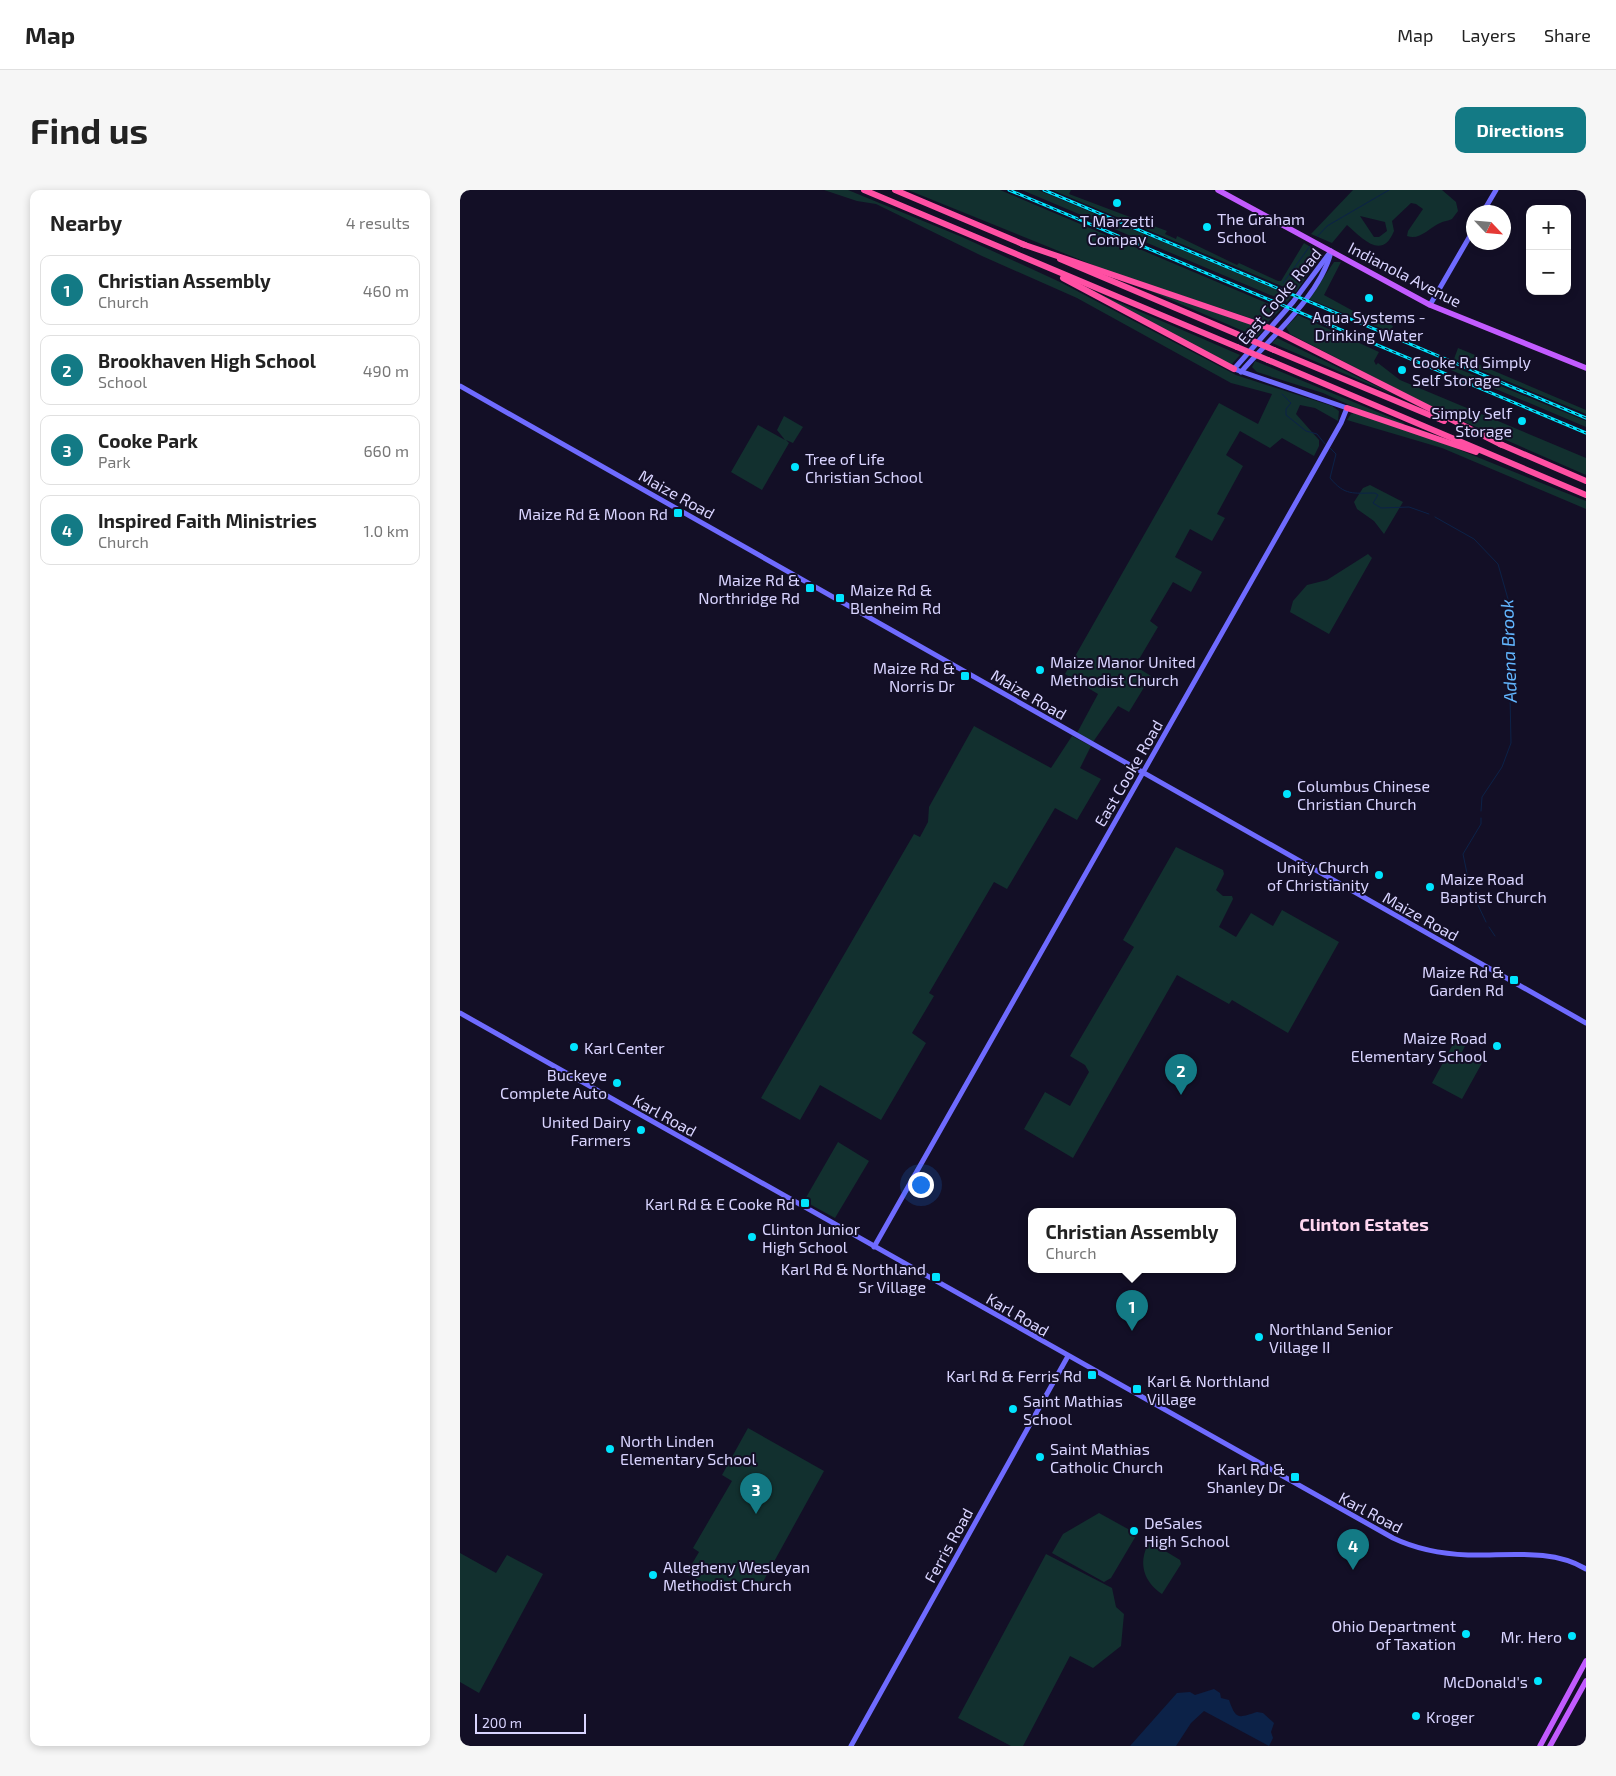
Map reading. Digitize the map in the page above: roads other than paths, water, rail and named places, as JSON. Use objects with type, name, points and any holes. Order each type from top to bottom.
[{"type":"highway","points":[[864,190],[1586,495]]},
{"type":"highway","points":[[895,190],[1586,481]]},
{"type":"highway","points":[[1022,244],[1270,328],[1502,445]]},
{"type":"highway","points":[[1034,261],[1133,317],[1234,368]]},
{"type":"highway","points":[[1348,408],[1511,464]]},
{"type":"main road","name":"Indianola Avenue","points":[[1218,190],[1430,305],[1586,368]]},
{"type":"main road","points":[[1487,205],[1496,190]]},
{"type":"main road","points":[[1430,305],[1466,243]]},
{"type":"main road","name":"East Cooke Road","points":[[874,1247],[1326,450],[1348,408],[1234,368],[1270,328],[1331,251]]},
{"type":"main road","name":"East Cooke Road","points":[[1241,372],[1311,290],[1328,264],[1331,251]]},
{"type":"main road","name":"Maize Road","points":[[460,386],[1586,1023]]},
{"type":"main road","name":"Karl Road","points":[[460,1012],[1366,1524],[1409,1546],[1459,1554],[1549,1556],[1586,1568]]},
{"type":"main road","name":"Ferris Road","points":[[851,1746],[1068,1356]]},
{"type":"main road","points":[[1540,1746],[1586,1661]]},
{"type":"main road","points":[[1550,1746],[1586,1681]]},
{"type":"water","points":[[1214,1689],[1220,1693],[1221,1698],[1229,1700],[1238,1716],[1257,1712],[1263,1713],[1274,1723],[1271,1732],[1273,1738],[1269,1746],[1204,1711],[1191,1723],[1176,1746],[1130,1746],[1177,1693],[1190,1692],[1195,1695]]},
{"type":"waterway","name":"Adena Brook","points":[[1317,237],[1327,226],[1389,190]]},
{"type":"waterway","name":"Adena Brook","points":[[1283,283],[1310,246]]},
{"type":"waterway","name":"Adena Brook","points":[[1282,394],[1291,403],[1286,409],[1286,415],[1306,431],[1317,434],[1325,444]]},
{"type":"waterway","name":"Adena Brook","points":[[1330,448],[1336,454],[1330,478],[1340,488],[1350,492],[1375,493],[1378,495],[1373,503],[1381,508],[1409,507],[1429,514]]},
{"type":"waterway","name":"Adena Brook","points":[[1435,517],[1474,539],[1498,564],[1508,599],[1511,743],[1502,767],[1482,797],[1481,811]]},
{"type":"waterway","name":"Adena Brook","points":[[1481,818],[1481,824],[1463,854],[1470,888],[1486,922]]},
{"type":"waterway","name":"Adena Brook","points":[[1489,927],[1495,936]]},
{"type":"railway","points":[[1009,190],[1586,433]]},
{"type":"railway","points":[[1044,190],[1586,418]]},
{"type":"place","name":"T Marzetti Compay","points":[[1117,203]]},
{"type":"place","name":"The Graham School","points":[[1207,227]]},
{"type":"place","name":"Aqua Systems - Drinking Water","points":[[1369,298]]},
{"type":"place","name":"Cooke Rd Simply Self Storage","points":[[1402,370]]},
{"type":"place","name":"Simply Self Storage","points":[[1522,421]]},
{"type":"place","name":"Tree of Life Christian School","points":[[795,467]]},
{"type":"place","name":"Maize Rd & Moon Rd","points":[[678,513]]},
{"type":"place","name":"Maize Rd & Northridge Rd","points":[[810,588]]},
{"type":"place","name":"Maize Rd & Blenheim Rd","points":[[840,598]]},
{"type":"place","name":"Maize Manor United Methodist Church","points":[[1040,670]]},
{"type":"place","name":"Maize Rd & Norris Dr","points":[[965,676]]},
{"type":"place","name":"Columbus Chinese Christian Church","points":[[1287,794]]},
{"type":"place","name":"Unity Church of Christianity","points":[[1379,875]]},
{"type":"place","name":"Maize Road Baptist Church","points":[[1430,887]]},
{"type":"place","name":"Maize Rd & Garden Rd","points":[[1514,980]]},
{"type":"place","name":"Maize Road Elementary School","points":[[1497,1046]]},
{"type":"place","name":"Karl Center","points":[[574,1047]]},
{"type":"place","name":"Buckeye Complete Auto","points":[[617,1083]]},
{"type":"place","name":"Brookhaven High School","points":[[1181,1095]]},
{"type":"place","name":"United Dairy Farmers","points":[[641,1130]]},
{"type":"place","name":"Karl Rd & E Cooke Rd","points":[[805,1203]]},
{"type":"place","name":"Clinton Junior High School","points":[[752,1237]]},
{"type":"place","name":"Karl Rd & Northland Sr Village","points":[[936,1277]]},
{"type":"place","name":"Christian Assembly","points":[[1132,1331]]},
{"type":"place","name":"Northland Senior Village II","points":[[1259,1337]]},
{"type":"place","name":"Karl Rd & Ferris Rd","points":[[1092,1375]]},
{"type":"place","name":"Karl & Northland Village","points":[[1137,1389]]},
{"type":"place","name":"Saint Mathias School","points":[[1013,1409]]},
{"type":"place","name":"North Linden Elementary School","points":[[610,1449]]},
{"type":"place","name":"Saint Mathias Catholic Church","points":[[1040,1457]]},
{"type":"place","name":"Karl Rd & Shanley Dr","points":[[1295,1477]]},
{"type":"place","name":"Cooke Park","points":[[756,1514]]},
{"type":"place","name":"DeSales High School","points":[[1134,1531]]},
{"type":"place","name":"Inspired Faith Ministries","points":[[1353,1570]]},
{"type":"place","name":"Allegheny Wesleyan Methodist Church","points":[[653,1575]]},
{"type":"place","name":"Ohio Department of Taxation","points":[[1466,1634]]},
{"type":"place","name":"Mr. Hero","points":[[1572,1636]]},
{"type":"place","name":"McDonald's","points":[[1538,1681]]},
{"type":"place","name":"Kroger","points":[[1416,1716]]},
{"type":"district","name":"Clinton Estates","points":[[1364,1224]]}]
